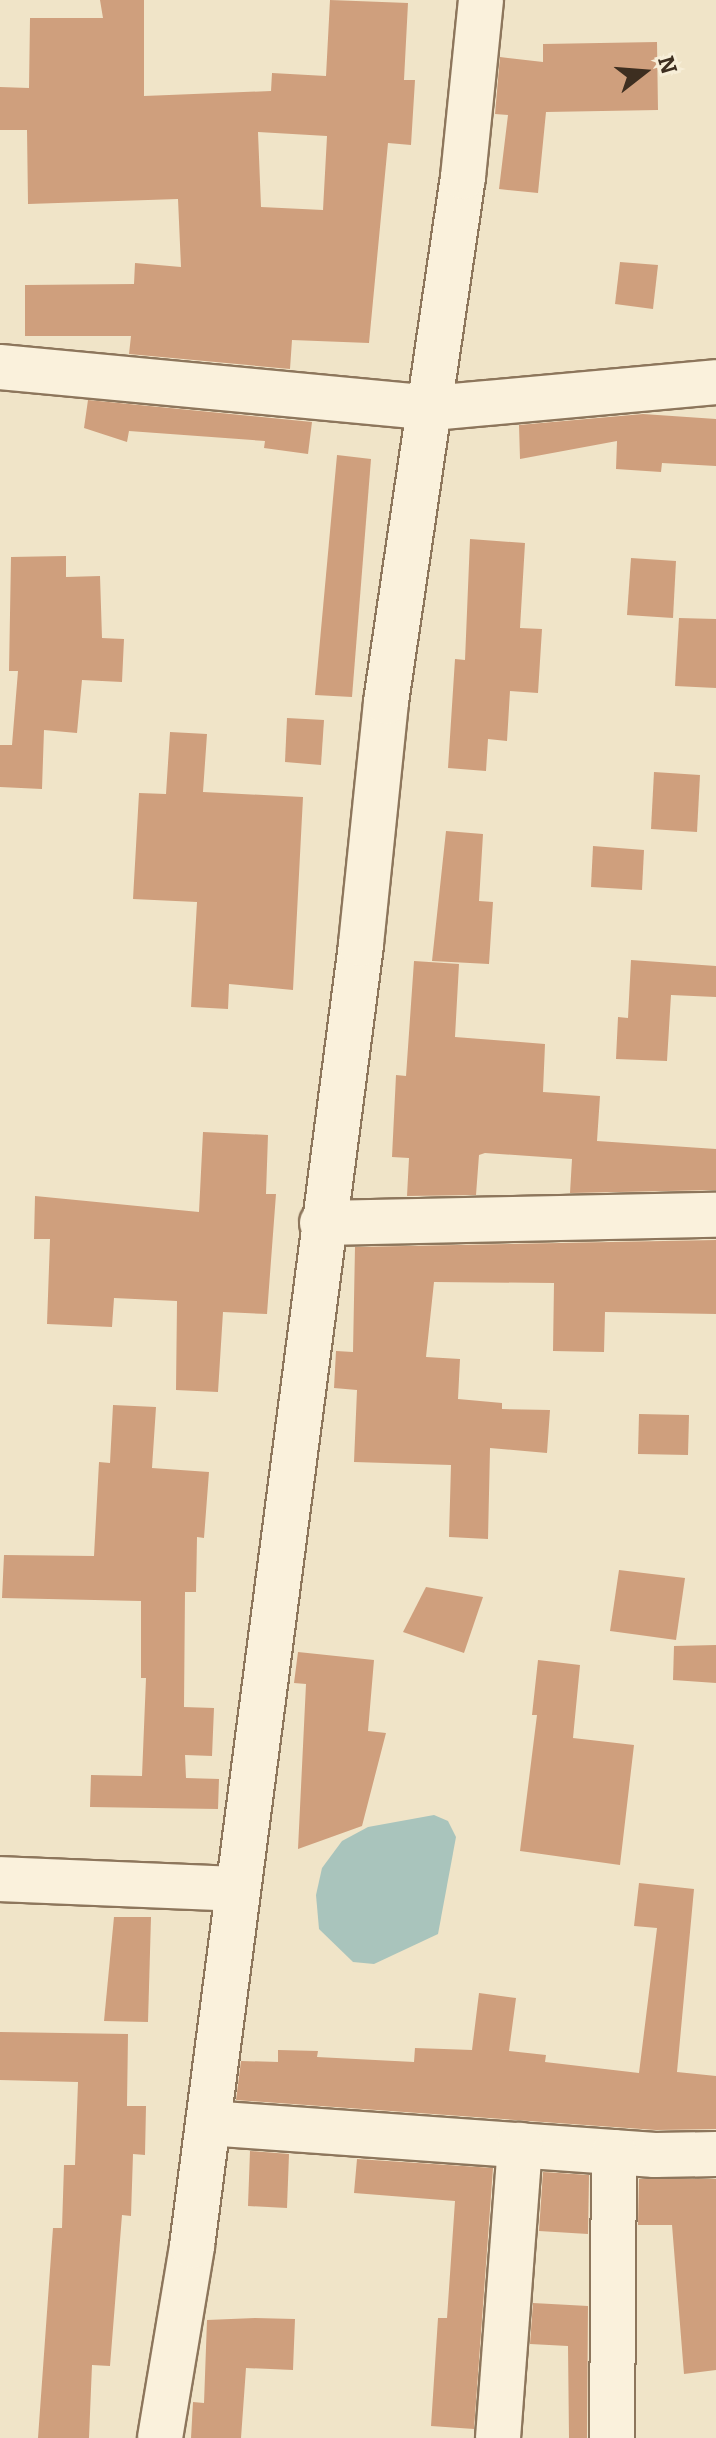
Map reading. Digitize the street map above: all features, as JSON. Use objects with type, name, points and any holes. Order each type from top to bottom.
[{"type":"street","points":[[160,2438],[208,2123],[322,1223],[361,944],[386,702],[432,408],[481,0]]},
{"type":"street","points":[[0,367],[47,367],[432,408],[716,382]]},
{"type":"street","points":[[322,1223],[716,1215]]},
{"type":"street","points":[[0,1879],[238,1889]]},
{"type":"street","points":[[208,2123],[614,2152],[716,2154]]},
{"type":"street","points":[[498,2438],[520,2145]]},
{"type":"street","points":[[612,2438],[614,2152]]},
{"type":"water","points":[[434,1815],[448,1821],[456,1837],[438,1934],[374,1964],[353,1962],[319,1929],[316,1895],[322,1868],[342,1841],[368,1827]]},
{"type":"building","points":[[100,0],[144,0],[144,96],[271,91],[272,73],[326,76],[330,0],[408,3],[404,80],[415,80],[411,145],[388,143],[369,343],[292,340],[290,369],[129,354],[131,336],[25,336],[25,285],[134,284],[135,263],[181,267],[178,199],[28,204],[27,130],[0,130],[0,87],[29,88],[30,18],[103,18]],"holes":[[[258,132],[327,136],[323,210],[261,207]]]},
{"type":"building","points":[[657,42],[658,110],[546,112],[538,193],[499,189],[508,115],[495,114],[500,57],[543,62],[543,44]]},
{"type":"building","points":[[620,262],[658,265],[653,309],[615,304]]},
{"type":"building","points":[[88,400],[312,422],[308,454],[264,448],[265,441],[129,431],[127,442],[84,428]]},
{"type":"building","points":[[643,414],[716,419],[716,466],[662,463],[661,472],[616,469],[617,441],[520,459],[519,425]]},
{"type":"building","points":[[337,455],[371,459],[352,697],[315,695]]},
{"type":"building","points":[[470,539],[525,543],[520,628],[542,629],[538,693],[510,691],[507,741],[488,739],[486,771],[448,768],[455,659],[465,660]]},
{"type":"building","points":[[66,556],[66,577],[100,576],[102,638],[124,639],[122,682],[82,680],[77,733],[44,730],[42,789],[0,787],[0,745],[12,745],[18,671],[9,671],[11,557]]},
{"type":"building","points":[[631,558],[676,561],[673,618],[627,615]]},
{"type":"building","points":[[679,618],[716,619],[716,688],[675,686]]},
{"type":"building","points":[[287,718],[324,720],[321,765],[285,762]]},
{"type":"building","points":[[170,732],[207,734],[203,792],[303,797],[293,990],[229,984],[228,1009],[191,1007],[197,902],[133,899],[139,793],[166,794]]},
{"type":"building","points":[[654,772],[700,775],[697,832],[651,829]]},
{"type":"building","points":[[446,831],[483,834],[479,901],[493,902],[489,964],[432,961]]},
{"type":"building","points":[[593,846],[644,850],[642,890],[591,887]]},
{"type":"building","points":[[631,960],[716,966],[716,997],[671,995],[667,1061],[616,1059],[618,1017],[628,1018]]},
{"type":"building","points":[[414,961],[459,964],[455,1037],[545,1044],[543,1092],[600,1096],[597,1141],[716,1149],[716,1190],[570,1193],[572,1159],[485,1153],[479,1155],[476,1195],[407,1196],[409,1158],[392,1157],[396,1075],[406,1076]]},
{"type":"building","points":[[203,1132],[268,1135],[266,1194],[276,1194],[267,1314],[223,1312],[218,1392],[176,1390],[177,1301],[114,1298],[112,1327],[47,1324],[50,1239],[34,1239],[35,1196],[199,1212]]},
{"type":"building","points":[[716,1240],[716,1314],[605,1312],[604,1352],[553,1351],[554,1283],[434,1282],[426,1357],[460,1359],[458,1399],[502,1403],[502,1409],[550,1410],[547,1453],[490,1448],[488,1539],[449,1537],[451,1465],[354,1462],[357,1390],[334,1388],[336,1351],[353,1352],[355,1247]]},
{"type":"building","points":[[113,1405],[156,1407],[152,1468],[209,1472],[204,1538],[197,1537],[196,1592],[185,1592],[184,1707],[214,1708],[212,1756],[185,1755],[186,1778],[219,1779],[218,1809],[90,1807],[91,1775],[142,1776],[146,1678],[141,1678],[141,1601],[2,1598],[4,1555],[94,1556],[99,1462],[110,1463]]},
{"type":"building","points":[[639,1414],[689,1415],[688,1455],[638,1454]]},
{"type":"building","points":[[619,1570],[685,1578],[676,1640],[610,1631]]},
{"type":"building","points":[[426,1587],[483,1597],[464,1653],[403,1632]]},
{"type":"building","points":[[716,1645],[716,1683],[673,1680],[674,1646]]},
{"type":"building","points":[[298,1652],[374,1660],[368,1731],[386,1733],[362,1826],[298,1849],[306,1684],[294,1683]]},
{"type":"building","points":[[538,1660],[580,1665],[573,1738],[634,1745],[620,1865],[520,1851],[537,1715],[532,1715]]},
{"type":"building","points":[[639,1883],[694,1889],[677,2072],[716,2076],[716,2129],[656,2130],[236,2100],[241,2061],[278,2062],[278,2050],[318,2051],[317,2057],[414,2062],[415,2048],[472,2050],[479,1993],[516,1998],[509,2051],[546,2055],[545,2062],[639,2073],[657,1928],[634,1926]]},
{"type":"building","points":[[114,1917],[151,1917],[148,2022],[104,2021]]},
{"type":"building","points":[[0,2032],[128,2034],[127,2106],[146,2106],[145,2155],[133,2154],[131,2216],[122,2215],[110,2366],[92,2365],[89,2438],[38,2438],[53,2228],[62,2228],[64,2165],[75,2165],[78,2082],[0,2080]]},
{"type":"building","points":[[250,2151],[289,2154],[287,2208],[248,2206]]},
{"type":"building","points":[[357,2159],[493,2168],[474,2429],[431,2426],[438,2318],[447,2318],[455,2201],[354,2193]]},
{"type":"building","points":[[543,2172],[589,2175],[588,2234],[539,2231]]},
{"type":"building","points":[[639,2179],[716,2179],[716,2370],[684,2374],[672,2225],[638,2225]]},
{"type":"building","points":[[533,2303],[588,2306],[587,2438],[569,2438],[568,2346],[530,2344]]},
{"type":"building","points":[[295,2319],[293,2370],[246,2368],[241,2438],[191,2438],[193,2402],[204,2403],[207,2320]]}]
